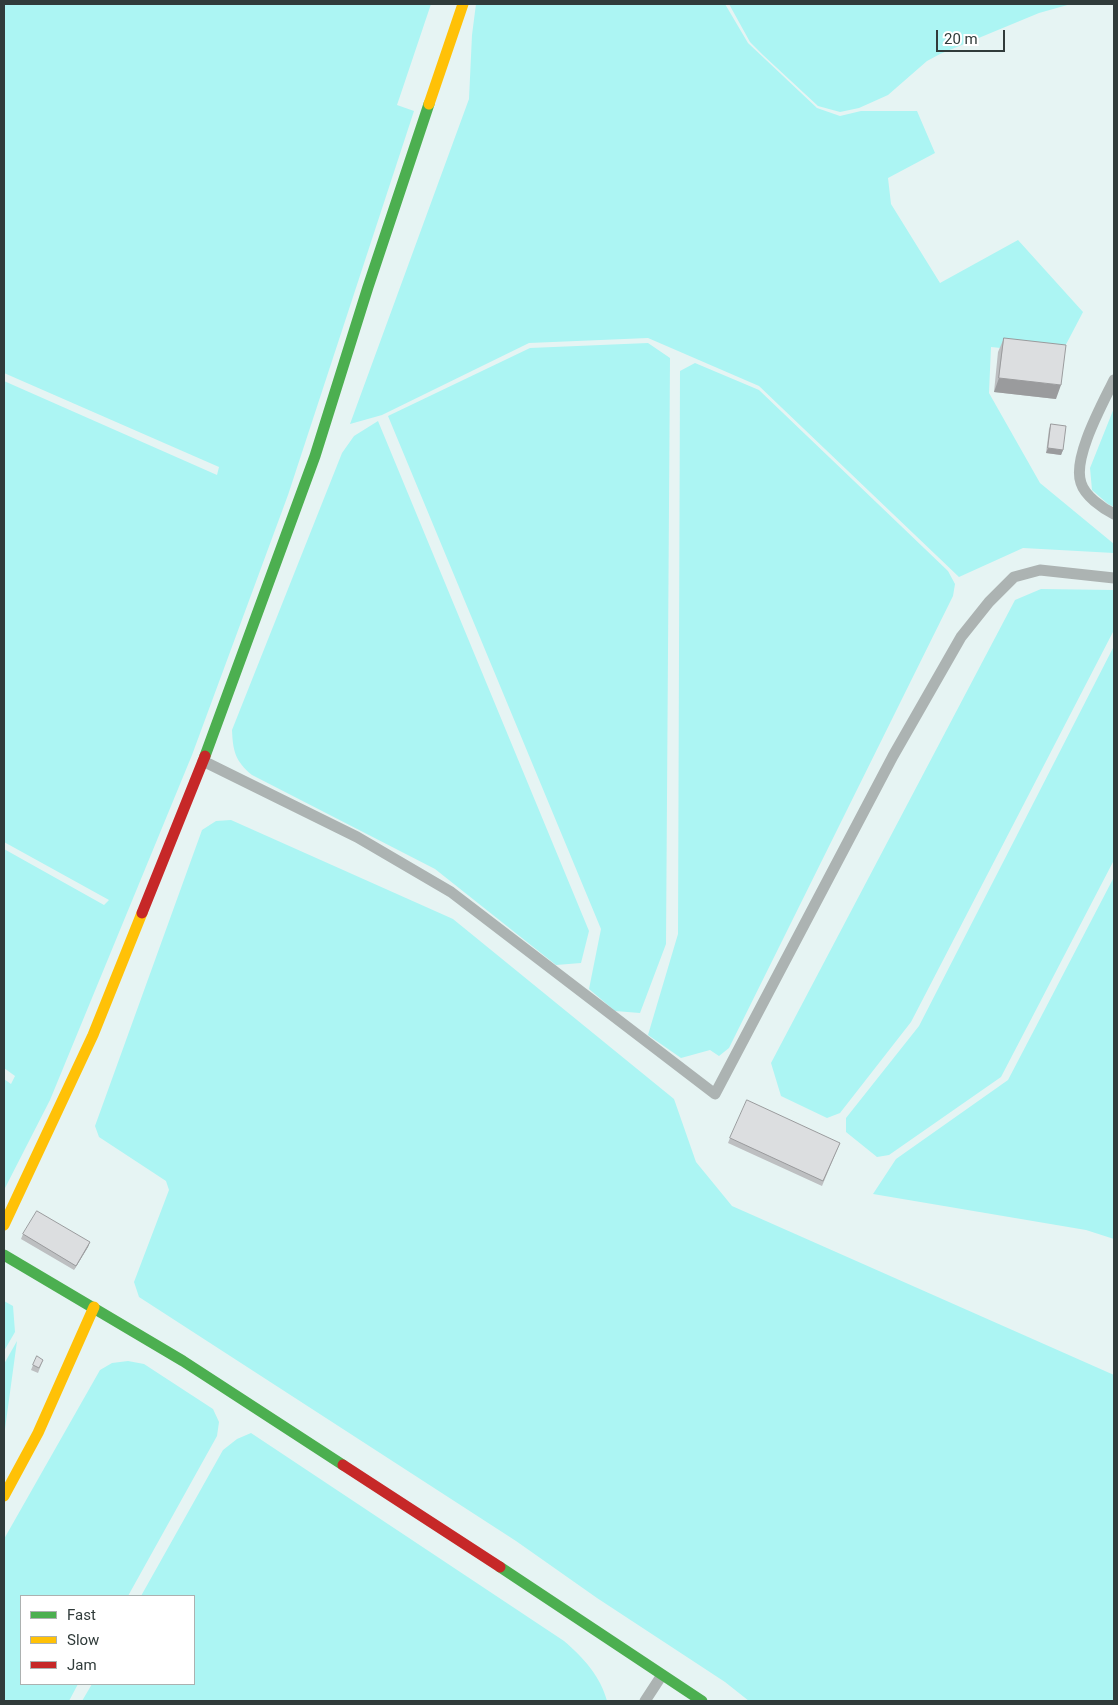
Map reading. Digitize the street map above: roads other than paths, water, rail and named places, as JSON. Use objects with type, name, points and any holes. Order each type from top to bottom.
[{"type":"street","points":[[4,1226],[93,1035],[204,761],[315,456],[368,287],[463,4]]},
{"type":"street","points":[[4,1254],[183,1361],[702,1701]]},
{"type":"street","points":[[4,1496],[38,1433],[94,1307]]},
{"type":"lane","points":[[1114,380],[1080,460],[1080,482],[1089,496],[1114,514]]},
{"type":"lane","points":[[204,761],[357,837],[451,892],[715,1094],[892,756],[961,637],[989,602],[1014,577],[1040,570],[1114,578]]},
{"type":"lane","points":[[645,1701],[662,1675]]}]
